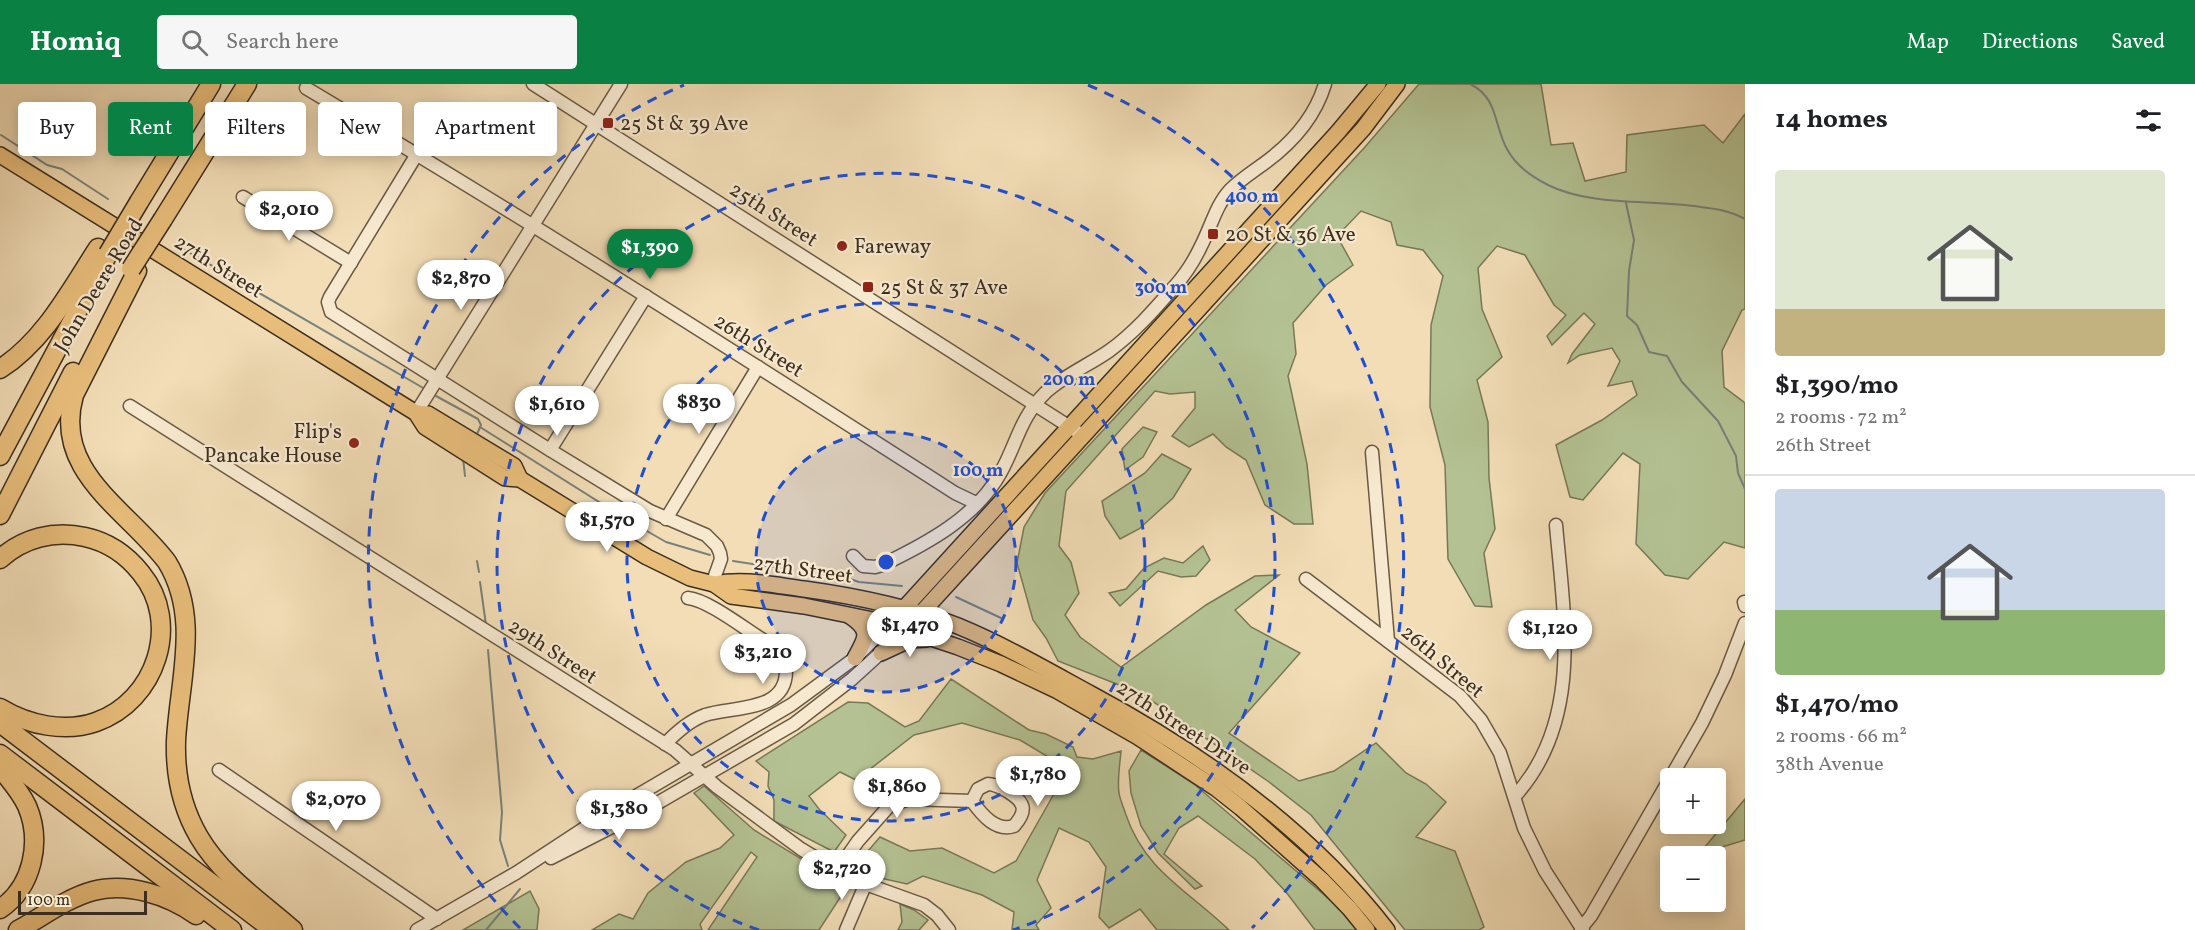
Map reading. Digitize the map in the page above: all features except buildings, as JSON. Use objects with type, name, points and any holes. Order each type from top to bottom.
[{"type":"highway","points":[[135,201],[202,84]]},
{"type":"highway","name":"John Deere Road","points":[[0,456],[103,251],[211,84]]},
{"type":"highway","name":"John Deere Road","points":[[0,515],[90,338],[247,84]]},
{"type":"highway","points":[[0,369],[18,357],[38,336],[103,251]]},
{"type":"highway","points":[[134,270],[74,394],[70,416],[72,441],[80,465],[94,484],[166,562],[183,598],[187,637],[176,742],[183,801],[193,826],[222,869],[293,930]]},
{"type":"highway","points":[[0,559],[19,544],[55,534],[81,536],[109,544],[128,558],[146,578],[158,606],[161,629],[157,658],[146,682],[135,696],[111,716],[95,723],[65,728],[32,722],[0,708]]},
{"type":"highway","points":[[0,723],[273,930]]},
{"type":"highway","points":[[0,754],[232,930]]},
{"type":"highway","points":[[0,768],[12,781],[27,807],[34,839],[32,863],[26,879],[18,893],[0,909]]},
{"type":"highway","points":[[18,930],[79,896],[98,890],[118,889],[142,892],[171,902],[190,911],[217,930]]},
{"type":"main road","points":[[889,624],[1338,132],[1378,84]]},
{"type":"main road","points":[[906,629],[1363,129],[1397,84]]},
{"type":"main road","name":"27th Street","points":[[0,155],[416,413],[429,414],[514,466],[520,479],[647,558],[674,571],[713,584],[731,596],[845,613],[906,629]]},
{"type":"main road","points":[[863,599],[892,600],[905,594],[915,585],[931,579]]},
{"type":"main road","name":"27th Street","points":[[713,584],[734,580],[832,593],[921,614]]},
{"type":"main road","points":[[947,586],[940,599],[940,609],[956,626]]},
{"type":"main road","points":[[845,613],[865,630],[864,641],[855,658]]},
{"type":"main road","name":"27th Street Drive","points":[[921,614],[956,626],[1021,655],[1114,705],[1200,759],[1288,826],[1343,880],[1387,930]]},
{"type":"main road","name":"27th Street Drive","points":[[906,629],[1001,664],[1056,690],[1178,763],[1217,789],[1277,838],[1350,909],[1367,930]]},
{"type":"main road","points":[[881,653],[909,640],[933,638]]},
{"type":"street","name":"25th Street","points":[[533,84],[1084,436]]},
{"type":"street","points":[[416,413],[621,84]]},
{"type":"street","points":[[853,556],[863,566],[882,565],[924,544],[961,518],[991,488],[1000,474],[1020,426],[1036,404],[1046,392],[1121,342],[1179,281],[1194,260],[1226,195],[1245,177],[1294,139],[1316,108],[1325,84]]},
{"type":"street","name":"26th Street","points":[[306,88],[414,152]]},
{"type":"street","points":[[416,156],[330,297],[329,307],[339,317],[549,450],[650,511],[706,535],[717,546],[721,559],[713,584]]},
{"type":"street","name":"26th Street","points":[[420,156],[646,296],[955,493],[976,503]]},
{"type":"street","points":[[243,197],[351,263]]},
{"type":"street","points":[[549,450],[646,296]]},
{"type":"street","points":[[666,519],[758,367]]},
{"type":"street","name":"29th Street","points":[[130,406],[665,744],[774,832],[837,872],[924,905],[937,915],[949,930]]},
{"type":"street","points":[[1372,452],[1388,641]]},
{"type":"street","points":[[1515,796],[1542,757],[1556,717],[1564,680],[1565,648],[1556,525]]},
{"type":"street","name":"26th Street","points":[[1306,579],[1460,696],[1481,720],[1500,753],[1524,828],[1545,871],[1582,929]]},
{"type":"street","points":[[665,744],[688,724],[705,716],[765,702],[778,693],[786,678],[786,664],[778,650],[700,601],[688,598]]},
{"type":"street","points":[[1582,929],[1702,723],[1725,675],[1745,623]]},
{"type":"street","points":[[417,930],[516,873],[609,812],[791,705],[855,658],[889,624]]},
{"type":"street","points":[[516,873],[611,829],[794,724],[830,697],[906,629]]},
{"type":"street","points":[[219,770],[437,919]]},
{"type":"street","points":[[837,872],[858,841],[890,805],[909,799],[972,801]]},
{"type":"street","points":[[846,930],[866,883]]},
{"type":"green space","points":[[1419,84],[1541,84],[1551,145],[1573,143],[1585,181],[1626,172],[1627,135],[1704,125],[1723,143],[1745,114],[1745,309],[1742,310],[1722,351],[1724,387],[1745,403],[1745,548],[1724,542],[1688,579],[1665,575],[1636,544],[1640,464],[1623,453],[1583,500],[1570,497],[1556,445],[1602,420],[1637,395],[1632,381],[1608,386],[1620,361],[1612,348],[1580,355],[1568,363],[1572,354],[1595,324],[1584,313],[1552,345],[1547,336],[1566,315],[1554,305],[1525,255],[1497,246],[1478,268],[1482,309],[1502,357],[1477,380],[1488,422],[1489,478],[1495,529],[1484,553],[1492,607],[1475,606],[1448,559],[1445,465],[1430,407],[1431,325],[1443,276],[1423,250],[1397,245],[1391,222],[1361,211],[1337,236],[1353,265],[1326,285],[1293,323],[1296,354],[1288,376],[1307,464],[1313,524],[1294,524],[1265,505],[1246,460],[1226,447],[1213,434],[1189,447],[1172,436],[1195,408],[1195,392],[1170,394],[1155,391],[1066,491],[1059,546],[1071,562],[1079,593],[1065,615],[1080,637],[1121,667],[1206,605],[1255,576],[1279,575],[1235,610],[1251,627],[1300,653],[1229,733],[1299,781],[1334,771],[1376,743],[1406,773],[1426,784],[1446,802],[1416,837],[1455,851],[1484,927],[1479,930],[1405,930],[1311,815],[1269,782],[1142,694],[1058,661],[1033,620],[1017,563],[1024,527],[1045,493],[1365,147]]},
{"type":"green space","points":[[1143,427],[1157,432],[1143,457],[1125,470],[1122,449]]},
{"type":"green space","points":[[1162,454],[1191,469],[1173,498],[1139,529],[1120,539],[1105,516],[1102,501],[1145,473]]},
{"type":"green space","points":[[1203,546],[1210,560],[1196,576],[1181,577],[1158,571],[1120,606],[1109,593],[1126,589],[1144,568],[1164,558],[1183,563]]},
{"type":"green space","points":[[951,679],[1029,730],[1046,734],[1073,747],[1077,757],[1093,759],[1121,751],[1118,777],[1120,798],[1134,834],[1144,851],[1156,866],[1229,930],[1157,930],[1140,909],[1109,928],[1099,917],[1106,867],[1089,842],[1059,828],[1037,880],[1051,908],[1036,925],[1039,930],[1012,930],[1014,912],[982,895],[923,876],[907,884],[858,873],[862,858],[880,837],[910,851],[942,848],[994,873],[1016,861],[1064,776],[1055,761],[1020,740],[962,723],[914,735],[856,780],[840,772],[809,796],[846,835],[834,852],[774,821],[774,800],[768,786],[769,772],[756,761],[848,702],[868,703],[905,727],[919,721]]},
{"type":"green space","points":[[1141,750],[1194,784],[1342,910],[1357,930],[1315,930],[1286,892],[1255,859],[1198,816],[1179,828],[1164,854],[1202,886],[1195,889],[1158,853],[1141,826],[1131,793],[1129,771]]},
{"type":"green space","points":[[704,786],[754,830],[847,887],[819,930],[708,930],[757,857],[751,852],[700,924],[702,930],[592,930],[619,914],[633,919],[648,893],[686,862],[720,848],[734,835],[694,793]]},
{"type":"green space","points":[[1745,799],[1745,840],[1725,846],[1706,846],[1716,834],[1726,834],[1726,822]]},
{"type":"green space","points":[[530,891],[539,909],[537,930],[463,930]]},
{"type":"green space","points":[[900,904],[928,920],[919,930],[898,930],[902,922]]},
{"type":"waterway","points":[[1470,84],[1486,96],[1491,104],[1503,140],[1515,161],[1548,185],[1584,197],[1707,208],[1729,212],[1745,219]]},
{"type":"waterway","points":[[1,135],[47,165],[62,169],[108,199]]},
{"type":"waterway","points":[[1626,203],[1634,240],[1629,271],[1627,316],[1637,325],[1649,352],[1667,356],[1682,382],[1718,421],[1736,456],[1738,473],[1745,489]]},
{"type":"waterway","points":[[178,246],[425,389]]},
{"type":"waterway","points":[[436,396],[478,419],[481,425],[477,434]]},
{"type":"waterway","points":[[480,427],[666,542],[710,555]]},
{"type":"waterway","points":[[463,458],[465,476]]},
{"type":"waterway","points":[[477,561],[479,572]]},
{"type":"waterway","points":[[733,561],[773,567]]},
{"type":"waterway","points":[[811,566],[859,582],[902,586]]},
{"type":"waterway","points":[[480,582],[486,625]]},
{"type":"waterway","points":[[956,597],[1001,618]]},
{"type":"waterway","points":[[488,650],[502,812],[500,840],[508,866]]},
{"type":"waterway","points":[[486,930],[520,889]]},
{"type":"place","name":"25 St & 39 Ave","points":[[608,123]]},
{"type":"place","name":"20 St & 36 Ave","points":[[1213,234]]},
{"type":"place","name":"Fareway","points":[[842,246]]},
{"type":"place","name":"25 St & 37 Ave","points":[[868,287]]},
{"type":"place","name":"Flip's Pancake House","points":[[354,443]]}]
